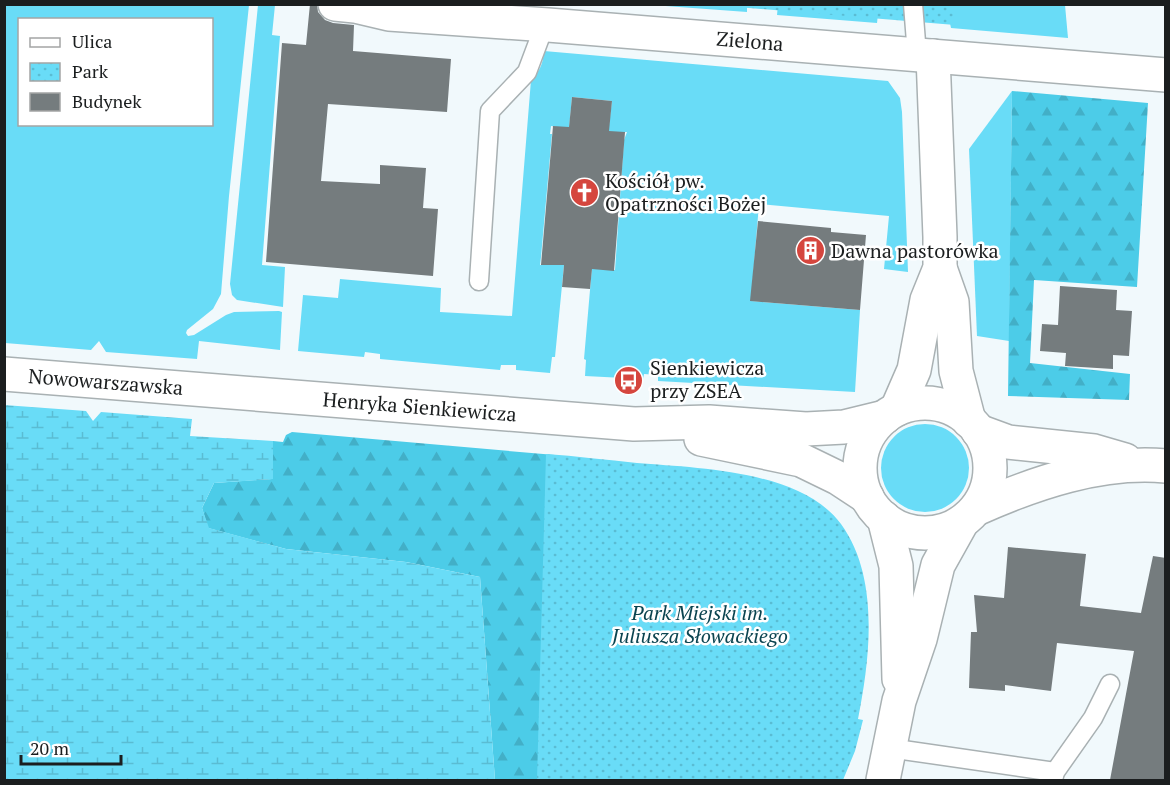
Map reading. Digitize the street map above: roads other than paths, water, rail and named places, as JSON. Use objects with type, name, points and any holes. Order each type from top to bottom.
[{"type":"street","name":"Zielona","points":[[335,4],[389,14],[545,24],[1166,75]]},
{"type":"street","points":[[899,701],[896,566],[875,507],[861,476],[862,454],[870,434],[891,413],[914,370],[927,300],[939,268],[940,237],[925,55]]},
{"type":"street","points":[[883,780],[899,701],[920,639],[938,565],[984,495],[989,479],[990,462],[986,446],[974,426],[956,371],[952,302],[939,268]]},
{"type":"street","name":"Nowowarszawska","points":[[4,374],[205,390]]},
{"type":"street","name":"Henryka Sienkiewicza","points":[[205,390],[634,424],[709,422],[806,429],[844,427],[891,413]]},
{"type":"street","points":[[891,413],[912,405],[943,406],[957,412],[974,426],[1008,442],[1094,451],[1152,465]]},
{"type":"street","name":"Henryka Sienkiewicza","points":[[634,424],[801,460],[838,478],[875,507]]},
{"type":"street","points":[[875,507],[902,529],[922,534],[944,531],[1013,492],[1095,470],[1152,465]]},
{"type":"lane","points":[[913,4],[925,55]]},
{"type":"lane","points":[[479,281],[490,111],[527,72],[545,24]]},
{"type":"lane","points":[[889,748],[1054,776],[1094,718],[1110,684]]},
{"type":"place","name":"Kościół pw. Opatrzności Bożej","points":[[584,193]]},
{"type":"place","name":"Dawna pastorówka","points":[[810,251]]},
{"type":"place","name":"Sienkiewicza przy ZSEA","points":[[629,380]]},
{"type":"park label","name":"Park Miejski im. Juliusza Słowackiego","points":[[700,624]]}]
